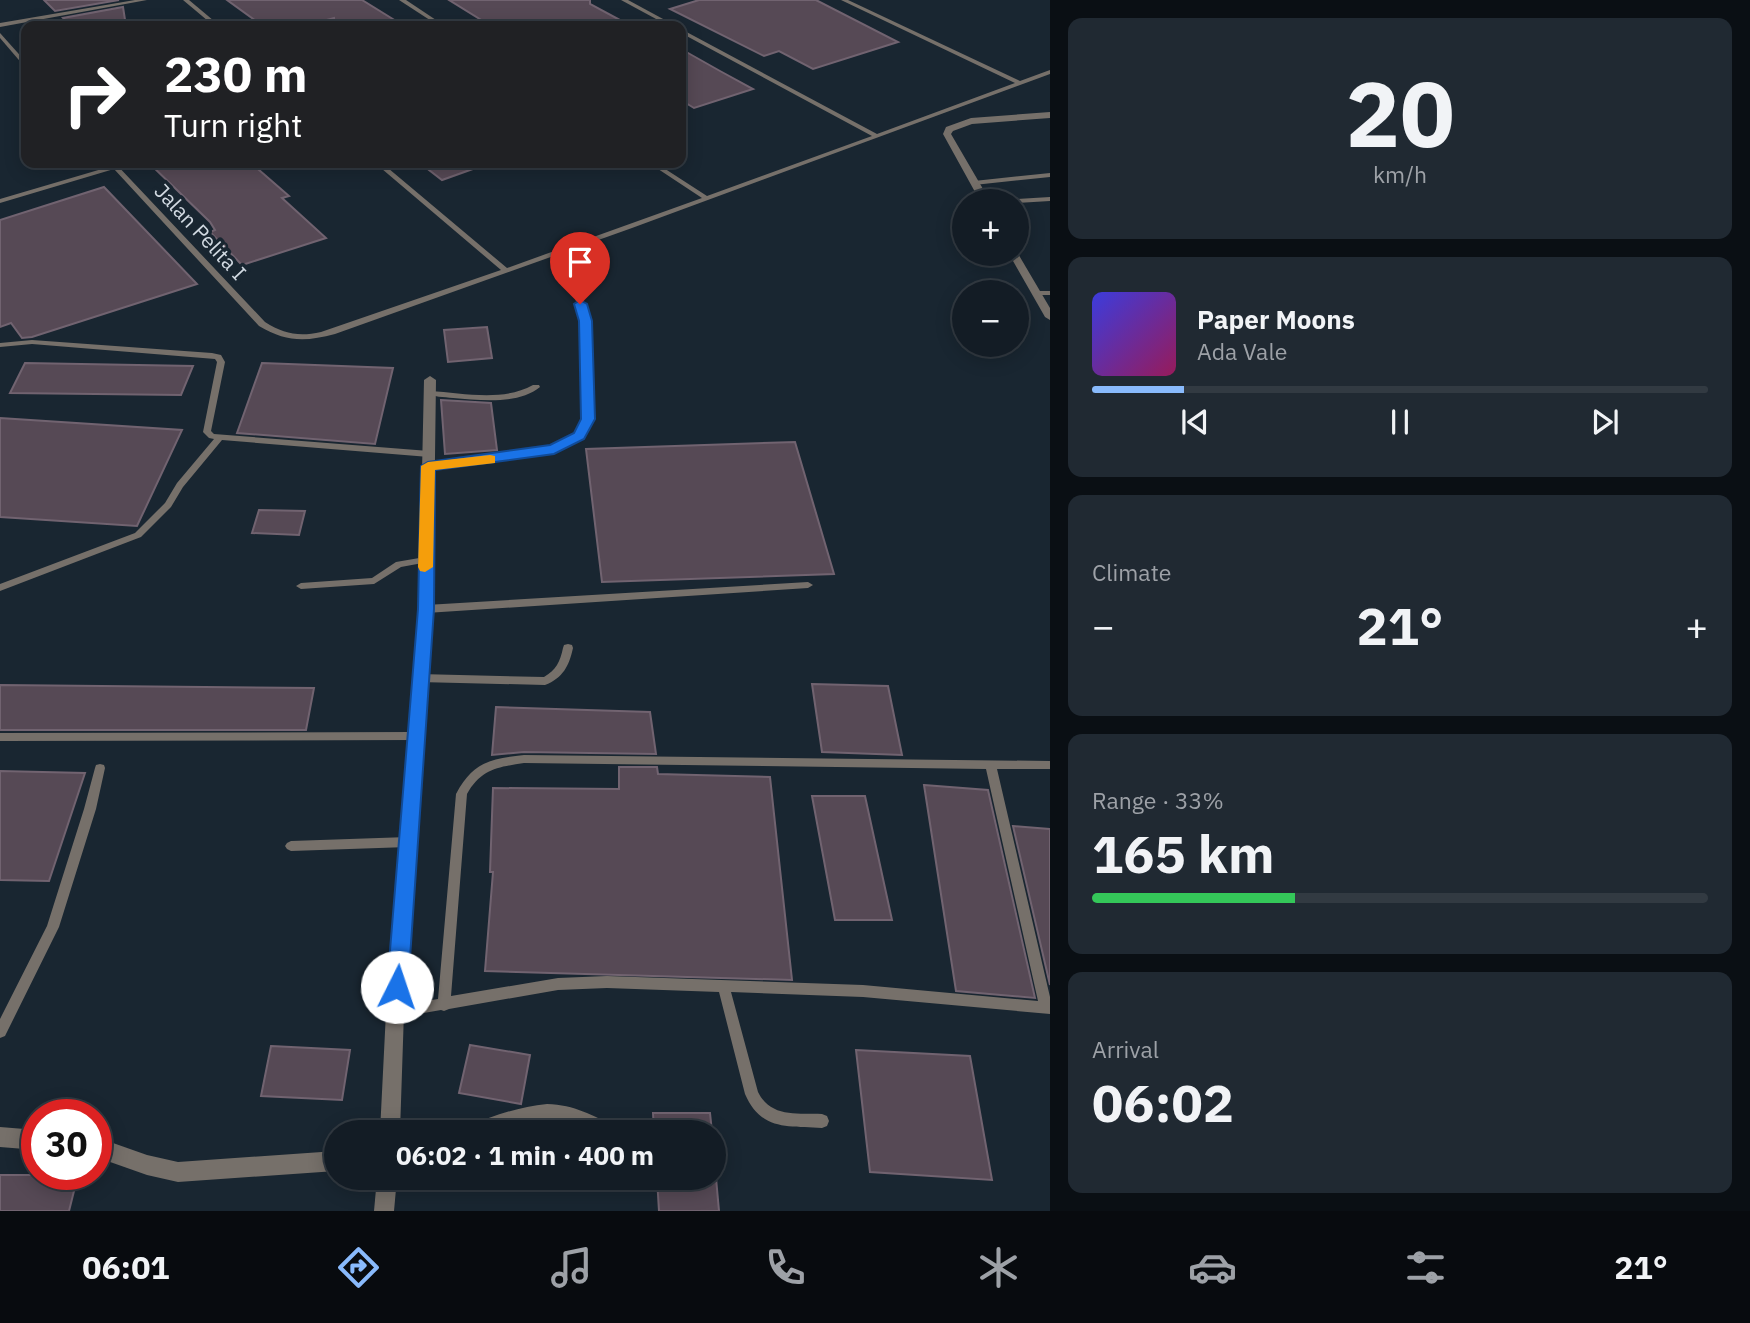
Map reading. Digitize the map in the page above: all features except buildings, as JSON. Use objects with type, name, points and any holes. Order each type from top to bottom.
[{"type":"street","points":[[978,189],[947,134],[949,129],[971,121],[1050,115]]},
{"type":"street","points":[[1021,266],[1050,317]]},
{"type":"street","points":[[390,1120],[395,1012],[414,736],[426,609],[430,387]]},
{"type":"street","points":[[0,1137],[21,1139]]},
{"type":"street","points":[[112,1153],[146,1165],[178,1172],[324,1162]]},
{"type":"street","points":[[384,1211],[386,1190]]},
{"type":"lane","points":[[0,22],[118,0]]},
{"type":"lane","points":[[0,22],[144,0]]},
{"type":"lane","points":[[186,0],[211,21]]},
{"type":"lane","points":[[402,0],[434,21]]},
{"type":"lane","points":[[624,0],[664,21]]},
{"type":"lane","points":[[844,0],[1020,83]]},
{"type":"lane","points":[[0,34],[21,59]]},
{"type":"lane","points":[[686,34],[877,136]]},
{"type":"lane","points":[[384,168],[506,271],[1050,72]]},
{"type":"lane","points":[[0,201],[104,168]]},
{"type":"lane","name":"Jalan Pelita I","points":[[117,168],[262,324],[288,338],[312,338],[506,271]]},
{"type":"lane","points":[[660,168],[707,199]]},
{"type":"lane","points":[[974,183],[1050,175]]},
{"type":"lane","points":[[1029,200],[1050,199]]},
{"type":"lane","points":[[0,345],[32,342],[218,357],[220,362],[208,432],[219,438],[429,460],[554,450],[579,436],[588,419],[585,321],[576,286]]},
{"type":"lane","points":[[1037,293],[1050,293]]},
{"type":"lane","points":[[430,387],[512,398],[528,394],[536,387]]},
{"type":"lane","points":[[0,588],[138,535],[168,505],[180,485],[219,438]]},
{"type":"lane","points":[[301,586],[374,581],[399,564],[425,559]]},
{"type":"lane","points":[[426,609],[808,585]]},
{"type":"lane","points":[[419,678],[545,681],[560,673],[565,665],[568,648]]},
{"type":"lane","points":[[0,737],[414,736]]},
{"type":"lane","points":[[444,1005],[462,794],[470,777],[483,769],[502,762],[524,759],[1050,765]]},
{"type":"lane","points":[[395,1012],[558,984],[607,982],[863,991],[1048,1008],[991,765]]},
{"type":"lane","points":[[0,1032],[53,926],[90,809],[100,768]]},
{"type":"lane","points":[[291,846],[408,842]]},
{"type":"lane","points":[[723,985],[751,1094],[760,1110],[774,1117],[822,1121]]},
{"type":"lane","points":[[504,1120],[517,1115],[558,1112],[571,1113],[586,1120]]},
{"type":"slow traffic","points":[[425,567],[428,466],[490,459]]},
{"type":"route","points":[[397,987],[415,764],[414,736],[426,609],[428,466],[554,450],[579,436],[588,419],[585,321],[580,304]]}]
